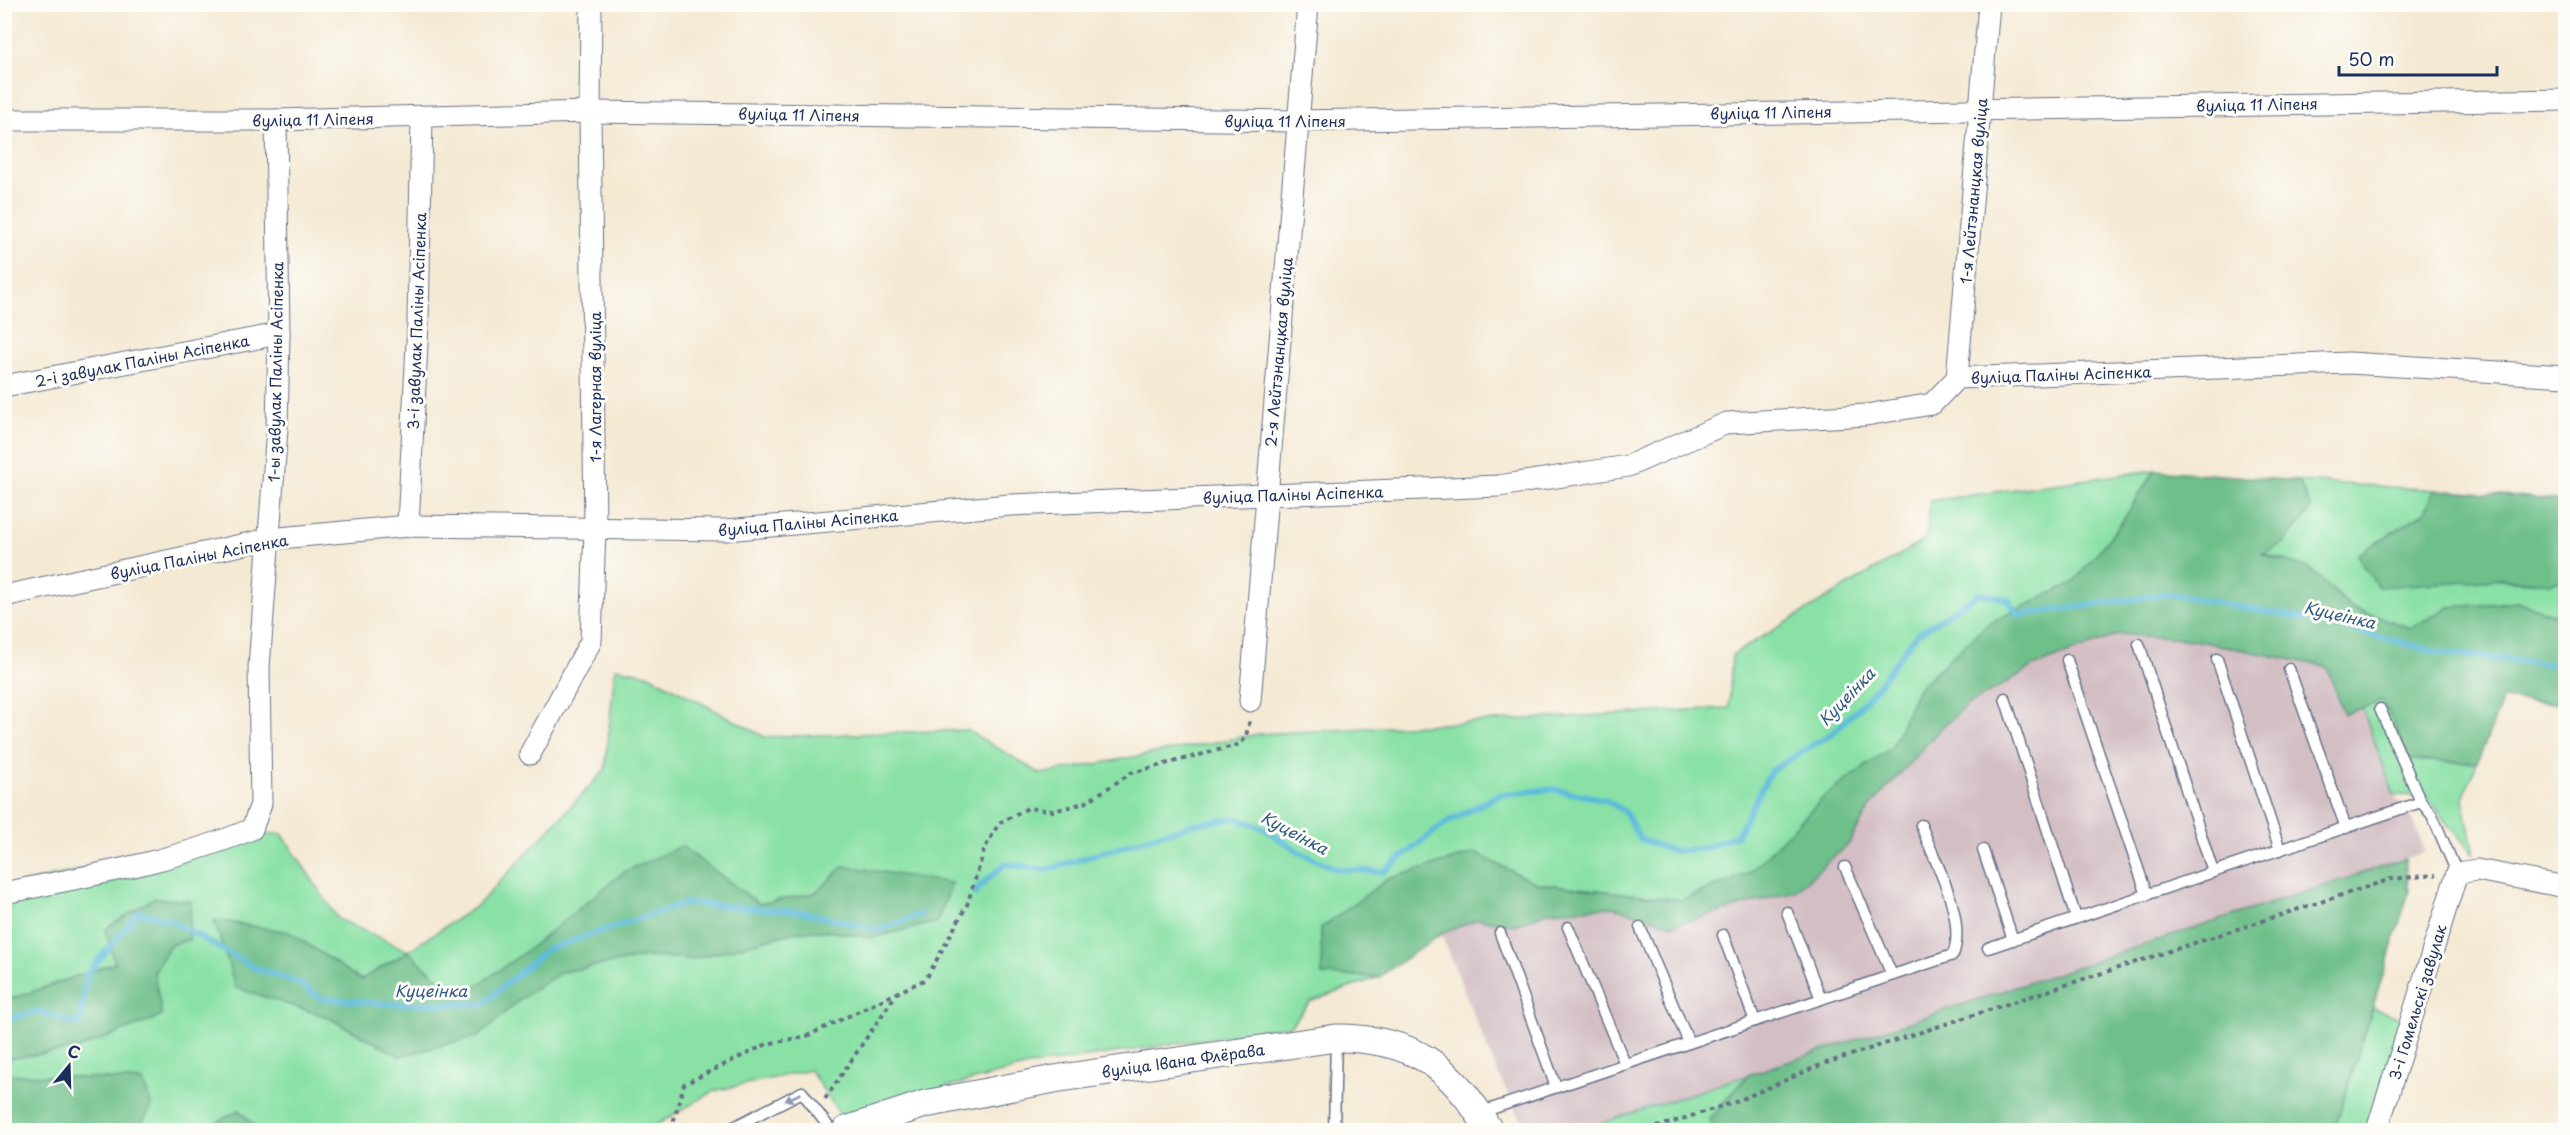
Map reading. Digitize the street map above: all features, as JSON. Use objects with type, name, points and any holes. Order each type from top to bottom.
[{"type":"street","name":"1-я Лагерная вуліца","points":[[530,754],[591,641],[595,529],[590,112],[591,4]]},
{"type":"street","name":"2-я Лейтэнанцкая вуліца","points":[[1250,701],[1308,4]]},
{"type":"street","name":"1-я Лейтэнанцкая вуліца","points":[[1957,378],[1989,4]]},
{"type":"street","name":"вуліца 11 Ліпеня","points":[[4,120],[276,120],[590,112],[1297,121],[2565,100]]},
{"type":"street","name":"3-і завулак Паліны Асіпенка","points":[[408,526],[418,323],[422,117]]},
{"type":"street","name":"1-ы завулак Паліны Асіпенка","points":[[4,893],[152,863],[213,845],[252,830],[261,804],[259,667],[277,429],[279,333],[276,120]]},
{"type":"street","name":"2-і завулак Паліны Асіпенка","points":[[4,386],[279,333]]},
{"type":"street","name":"вуліца Паліны Асіпенка","points":[[4,596],[269,540],[408,526],[726,530],[1010,505],[1499,486],[1628,466],[1727,423],[1866,415],[1932,404],[1957,378],[2349,363],[2565,376]]},
{"type":"street","points":[[2457,873],[2477,870],[2565,887]]},
{"type":"street","name":"3-і Гомельскі завулак","points":[[2377,1131],[2457,873]]},
{"type":"street","name":"вуліца Івана Флёрава","points":[[846,1131],[926,1104],[1054,1079],[1336,1038],[1367,1038],[1392,1042],[1410,1049],[1443,1072],[1462,1090],[1484,1122]]},
{"type":"lane","points":[[2139,645],[2213,872]]},
{"type":"lane","points":[[2217,659],[2280,850]]},
{"type":"lane","points":[[2067,660],[2146,895]]},
{"type":"lane","points":[[2289,669],[2346,828]]},
{"type":"lane","points":[[2005,698],[2076,918]]},
{"type":"lane","points":[[2380,709],[2421,802],[2432,815],[2457,873]]},
{"type":"lane","points":[[1988,948],[2421,802]]},
{"type":"lane","points":[[1484,1122],[1556,1087],[1953,955],[1958,941],[1954,905],[1921,825]]},
{"type":"lane","points":[[1983,850],[2013,940]]},
{"type":"lane","points":[[1845,867],[1892,975]]},
{"type":"lane","points":[[1787,912],[1821,999]]},
{"type":"lane","points":[[1568,927],[1625,1064]]},
{"type":"lane","points":[[1640,927],[1689,1043]]},
{"type":"lane","points":[[1500,933],[1556,1087]]},
{"type":"lane","points":[[1723,935],[1755,1021]]},
{"type":"lane","points":[[1334,1131],[1336,1038]]},
{"type":"lane","points":[[728,1131],[802,1092],[831,1131]]},
{"type":"path","points":[[671,1131],[684,1084],[752,1049],[807,1036],[926,979],[967,904],[985,848],[999,823],[1028,808],[1053,811],[1085,803],[1131,773],[1241,744],[1246,736],[1252,710],[1250,701]]},
{"type":"path","points":[[1648,1131],[1735,1102],[1823,1064],[2391,879],[2457,873]]},
{"type":"path","points":[[816,1111],[895,995]]},
{"type":"shaded area","points":[[2120,634],[2194,640],[2327,667],[2344,714],[2362,707],[2394,795],[2416,827],[2425,852],[1580,1130],[1527,1130],[1498,1074],[1441,934],[1478,919],[1515,925],[1549,911],[1613,907],[1674,925],[1849,843],[1871,806],[1942,727],[1966,706],[2033,667]]},
{"type":"green space","points":[[2155,470],[2122,522],[2073,583],[1989,623],[1918,688],[1891,748],[1826,795],[1749,873],[1682,900],[1536,883],[1475,854],[1388,879],[1321,928],[1322,975],[1379,977],[1310,1002],[1290,1026],[1028,1066],[840,1115],[810,1070],[714,1091],[648,1130],[259,1130],[239,1110],[203,1130],[137,1130],[151,1107],[143,1081],[8,1074],[5,1077],[5,1059],[77,1049],[154,973],[191,902],[115,963],[5,1001],[5,887],[242,833],[282,834],[338,919],[408,951],[478,905],[605,770],[615,668],[647,674],[765,737],[967,730],[1041,774],[1259,734],[1729,708],[1732,655],[1926,539],[1930,501]],"holes":[[[681,846],[759,904],[815,893],[844,866],[872,938],[828,931],[799,931],[693,959],[647,956],[561,972],[520,999],[479,1036],[400,1056],[325,1016],[237,988],[214,920],[289,932],[361,980],[428,968],[458,999]]]},
{"type":"green space","points":[[2155,470],[2299,481],[2311,509],[2284,543],[2262,554],[2309,568],[2352,608],[2411,628],[2449,607],[2520,602],[2565,618],[2565,705],[2503,699],[2477,763],[2410,760],[2383,701],[2344,714],[2327,667],[2194,640],[2120,634],[2033,667],[1966,706],[1942,727],[1871,806],[1849,843],[1795,891],[1674,925],[1613,907],[1549,911],[1515,925],[1478,919],[1441,934],[1379,977],[1322,975],[1321,928],[1388,879],[1475,853],[1536,883],[1682,900],[1749,873],[1826,795],[1891,748],[1918,688],[1989,623],[2073,583],[2122,522]]},
{"type":"green space","points":[[2299,481],[2435,490],[2425,512],[2357,555],[2492,579],[2544,582],[2565,579],[2565,618],[2520,602],[2449,607],[2411,628],[2352,608],[2309,568],[2262,553],[2284,543],[2311,509]]},
{"type":"green space","points":[[2435,490],[2565,500],[2565,579],[2551,583],[2499,579],[2378,587],[2357,555],[2425,512]]},
{"type":"green space","points":[[2383,701],[2410,760],[2477,763],[2463,798],[2474,855],[2425,796],[2394,795],[2362,707]]},
{"type":"green space","points":[[681,846],[759,904],[815,893],[844,866],[952,883],[937,922],[872,938],[828,931],[799,931],[693,959],[647,957],[561,972],[520,999],[479,1036],[400,1056],[325,1016],[236,988],[214,920],[289,932],[361,980],[408,951],[459,998],[529,949],[624,872]]},
{"type":"green space","points":[[2405,859],[2409,892],[2334,1130],[1713,1130],[1710,1118],[1748,1075]]},
{"type":"green space","points":[[154,898],[191,901],[189,940],[170,945],[154,973],[162,1016],[77,1049],[5,1059],[5,1001],[115,963],[105,929]]},
{"type":"green space","points":[[2373,1008],[2404,1019],[2369,1130],[2334,1130]]},
{"type":"green space","points":[[8,1074],[143,1081],[152,1107],[137,1130],[85,1130],[31,1120],[28,1130],[5,1130],[4,1077]]},
{"type":"green space","points":[[1748,1075],[1710,1118],[1713,1130],[1580,1130]]},
{"type":"green space","points":[[239,1110],[259,1130],[203,1130]]},
{"type":"water","points":[[31,1120],[80,1128],[80,1130],[28,1130]]},
{"type":"waterway","name":"Куцеінка","points":[[976,894],[978,888],[1005,864],[1046,870],[1194,824],[1236,818],[1263,828],[1301,853],[1337,869],[1383,872],[1444,824],[1498,795],[1552,789],[1606,800],[1625,812],[1640,839],[1673,851],[1705,848],[1737,835],[1771,771],[1833,733],[1869,697],[1916,635],[1980,593],[2009,600],[2018,615],[2170,594],[2323,622],[2438,652],[2566,666]]},
{"type":"waterway","name":"Куцеінка","points":[[4,1020],[38,1011],[79,1025],[87,974],[139,912],[170,920],[255,968],[299,983],[320,998],[387,1004],[483,1004],[547,949],[686,903],[802,912],[880,930],[921,914]]}]
